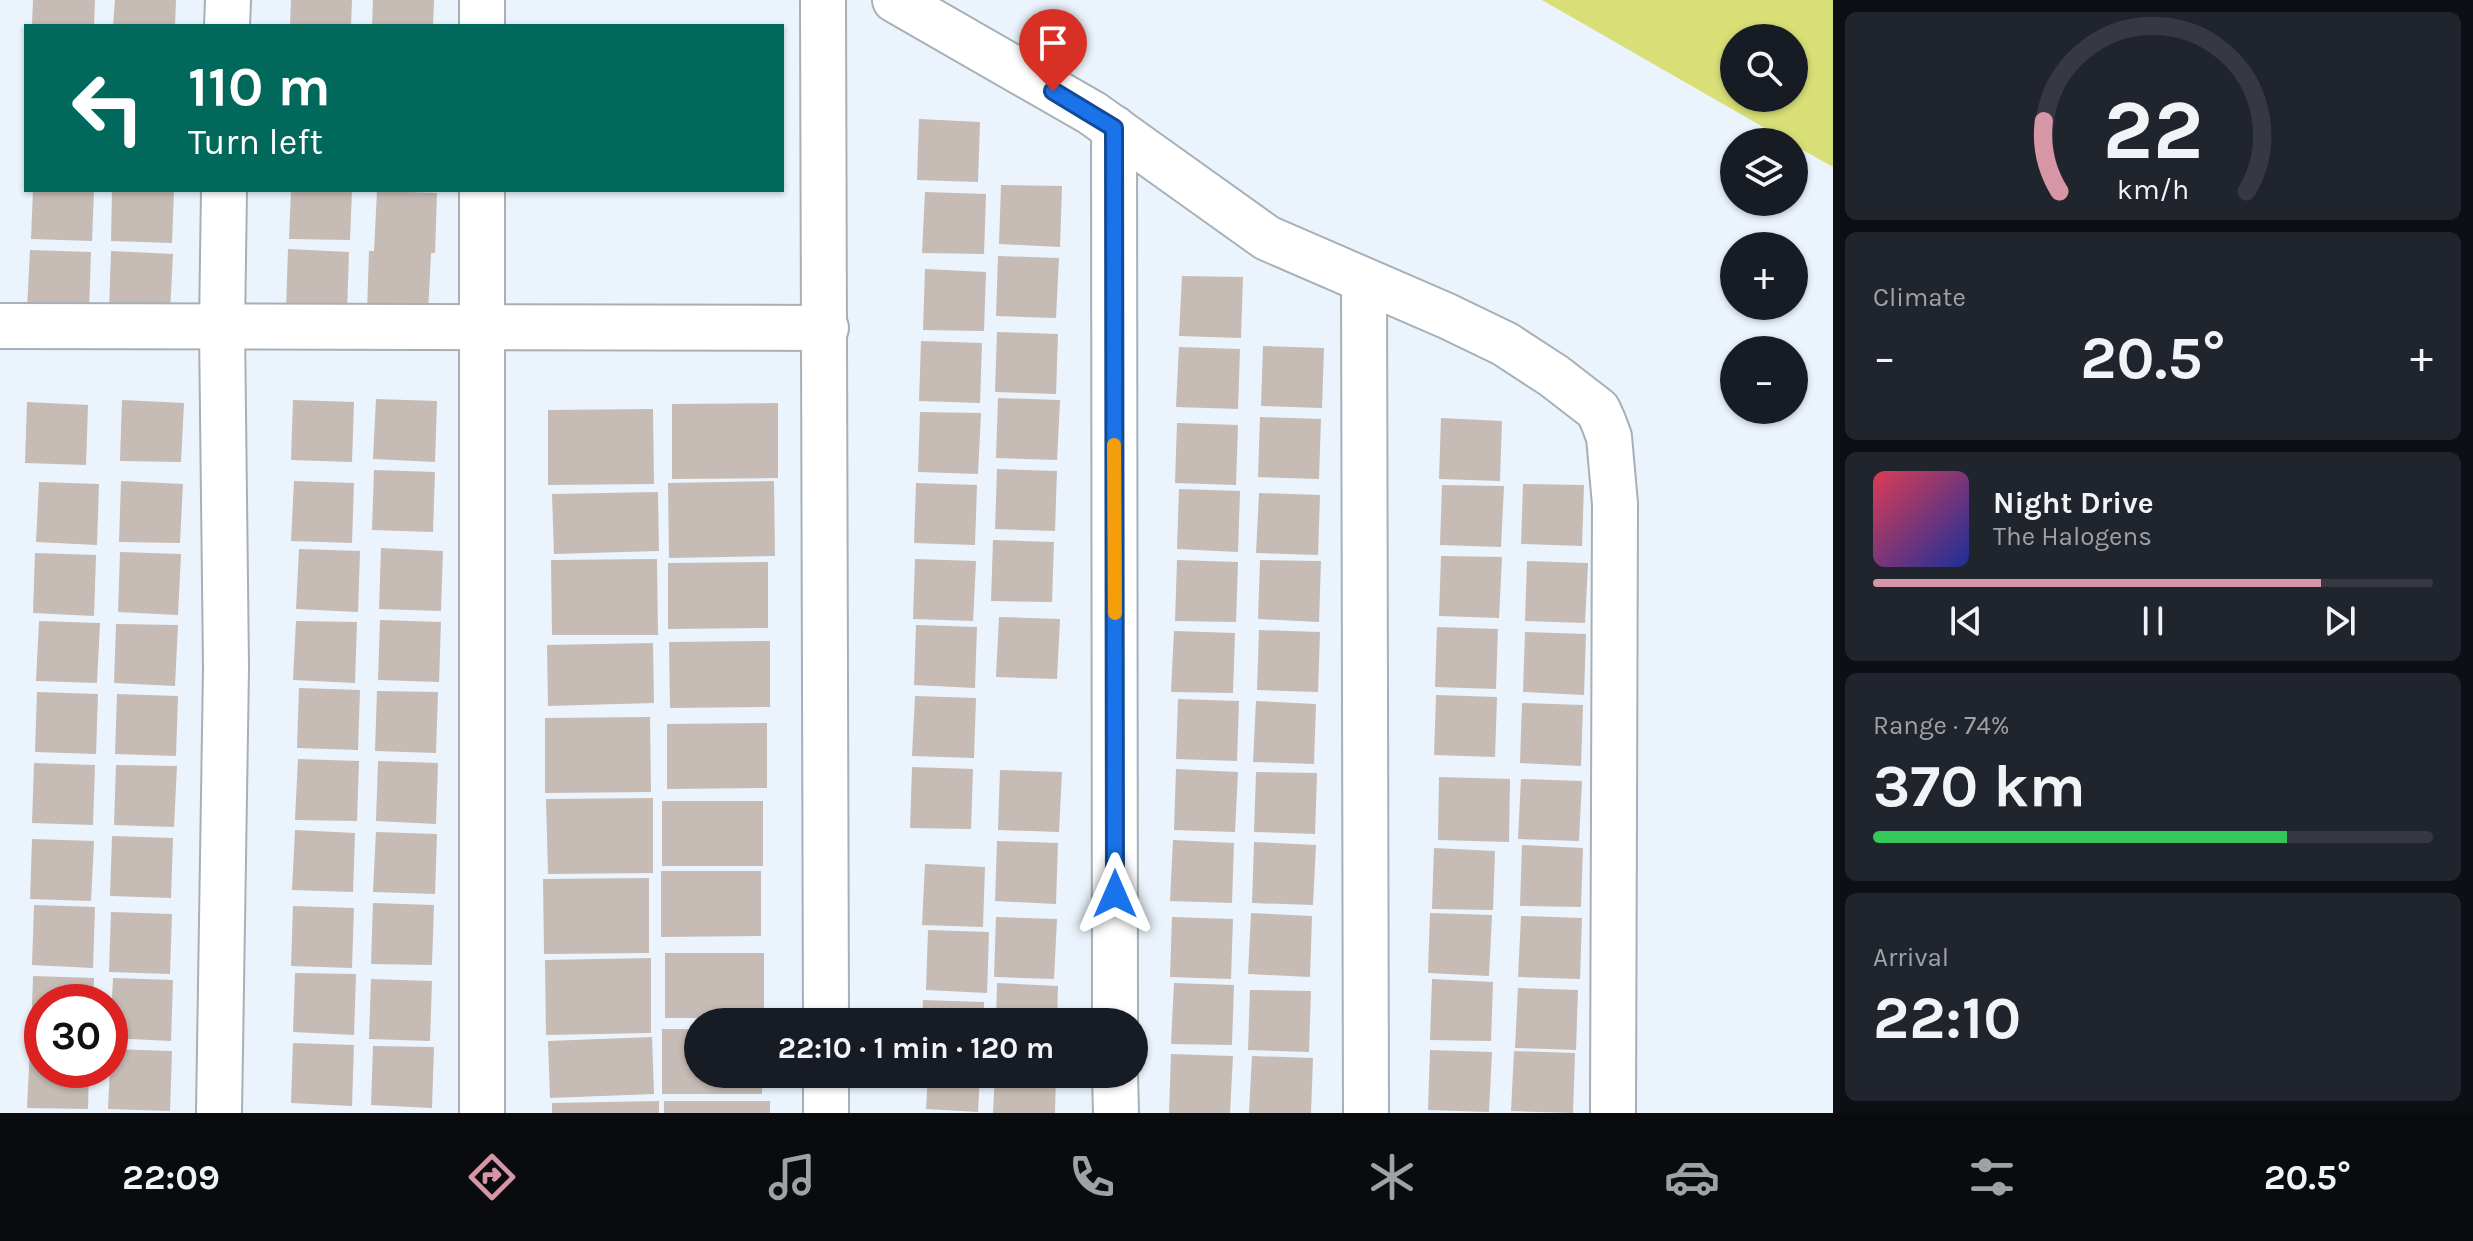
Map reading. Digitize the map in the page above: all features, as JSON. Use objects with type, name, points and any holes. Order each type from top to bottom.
[{"type":"street","points":[[227,24],[228,0]]},
{"type":"street","points":[[482,0],[482,24]]},
{"type":"street","points":[[823,0],[826,1008]]},
{"type":"street","points":[[895,0],[1092,113],[1267,238],[1505,344],[1598,410],[1609,437],[1615,504],[1613,1113]]},
{"type":"street","points":[[1114,128],[1115,1008]]},
{"type":"street","points":[[219,1113],[226,668],[222,327],[224,192]]},
{"type":"street","points":[[482,192],[482,1113]]},
{"type":"street","points":[[1364,282],[1366,1113]]},
{"type":"street","points":[[0,326],[826,328]]},
{"type":"street","points":[[826,1088],[826,1113]]},
{"type":"street","points":[[1115,1088],[1116,1113]]},
{"type":"green space","points":[[1542,0],[1833,0],[1833,167],[1808,153],[1808,128],[1765,128],[1737,112],[1808,112],[1808,24],[1720,24],[1720,102]]},
{"type":"building","points":[[33,0],[95,0],[94,24],[32,24]]},
{"type":"building","points":[[115,0],[176,0],[175,24],[113,24]]},
{"type":"building","points":[[291,0],[352,0],[351,24],[290,24]]},
{"type":"building","points":[[373,0],[434,0],[433,24],[372,24]]},
{"type":"building","points":[[919,119],[980,122],[978,182],[917,180]]},
{"type":"building","points":[[1001,185],[1062,186],[1060,247],[999,244]]},
{"type":"building","points":[[33,192],[94,192],[92,241],[31,239]]},
{"type":"building","points":[[112,192],[174,192],[172,243],[111,241]]},
{"type":"building","points":[[291,192],[352,192],[350,240],[289,239]]},
{"type":"building","points":[[377,192],[437,193],[435,253],[431,253],[428,313],[367,312],[369,251],[374,251]]},
{"type":"building","points":[[925,192],[986,194],[984,254],[922,253]]},
{"type":"building","points":[[288,249],[349,252],[347,312],[286,310]]},
{"type":"building","points":[[30,250],[91,252],[89,312],[27,310]]},
{"type":"building","points":[[111,251],[173,254],[170,314],[109,312]]},
{"type":"building","points":[[998,256],[1059,258],[1056,318],[996,316]]},
{"type":"building","points":[[925,269],[986,272],[984,331],[923,330]]},
{"type":"building","points":[[1182,276],[1243,277],[1241,338],[1179,336]]},
{"type":"building","points":[[997,332],[1058,334],[1056,394],[995,392]]},
{"type":"building","points":[[921,341],[982,343],[980,403],[919,401]]},
{"type":"building","points":[[1263,346],[1324,348],[1322,408],[1261,406]]},
{"type":"building","points":[[1179,347],[1240,349],[1238,409],[1176,407]]},
{"type":"building","points":[[998,398],[1060,400],[1057,460],[996,458]]},
{"type":"building","points":[[376,399],[437,401],[435,462],[373,459]]},
{"type":"building","points":[[122,400],[184,403],[181,462],[120,461]]},
{"type":"building","points":[[293,400],[354,402],[352,462],[291,460]]},
{"type":"building","points":[[27,402],[88,405],[86,465],[25,463]]},
{"type":"building","points":[[778,403],[778,478],[672,479],[672,404]]},
{"type":"building","points":[[653,409],[654,484],[548,485],[548,410]]},
{"type":"building","points":[[920,412],[981,413],[978,474],[918,472]]},
{"type":"building","points":[[1260,417],[1321,419],[1319,479],[1258,477]]},
{"type":"building","points":[[1441,418],[1502,421],[1500,481],[1439,479]]},
{"type":"building","points":[[1177,423],[1238,425],[1236,485],[1175,483]]},
{"type":"building","points":[[997,469],[1057,471],[1055,531],[995,529]]},
{"type":"building","points":[[374,470],[435,472],[433,532],[372,530]]},
{"type":"building","points":[[121,481],[183,484],[180,543],[119,542]]},
{"type":"building","points":[[294,481],[354,483],[352,543],[291,541]]},
{"type":"building","points":[[774,481],[775,556],[669,558],[668,483]]},
{"type":"building","points":[[39,482],[99,484],[97,545],[36,542]]},
{"type":"building","points":[[916,483],[977,485],[975,545],[914,543]]},
{"type":"building","points":[[1523,484],[1584,485],[1582,546],[1521,544]]},
{"type":"building","points":[[1442,485],[1504,486],[1501,547],[1440,545]]},
{"type":"building","points":[[1179,489],[1240,491],[1238,552],[1177,549]]},
{"type":"building","points":[[658,492],[659,551],[554,554],[552,494]]},
{"type":"building","points":[[1259,493],[1320,495],[1318,555],[1256,553]]},
{"type":"building","points":[[993,540],[1054,542],[1052,602],[991,601]]},
{"type":"building","points":[[381,548],[443,551],[441,611],[379,609]]},
{"type":"building","points":[[299,549],[360,551],[358,612],[296,609]]},
{"type":"building","points":[[120,552],[181,554],[178,615],[118,612]]},
{"type":"building","points":[[35,553],[96,555],[94,616],[33,613]]},
{"type":"building","points":[[1441,556],[1502,557],[1499,618],[1439,616]]},
{"type":"building","points":[[657,559],[658,635],[552,635],[551,560]]},
{"type":"building","points":[[915,559],[976,561],[973,621],[913,619]]},
{"type":"building","points":[[1177,560],[1238,562],[1236,622],[1175,621]]},
{"type":"building","points":[[1260,560],[1321,561],[1319,622],[1258,619]]},
{"type":"building","points":[[1527,561],[1588,563],[1585,623],[1525,621]]},
{"type":"building","points":[[768,562],[768,628],[668,629],[668,563]]},
{"type":"building","points":[[999,617],[1060,619],[1057,679],[996,677]]},
{"type":"building","points":[[380,620],[441,622],[439,682],[378,680]]},
{"type":"building","points":[[39,621],[100,623],[97,683],[36,681]]},
{"type":"building","points":[[296,621],[357,622],[355,683],[293,680]]},
{"type":"building","points":[[116,624],[178,625],[175,686],[114,683]]},
{"type":"building","points":[[916,625],[977,627],[975,688],[914,685]]},
{"type":"building","points":[[1437,627],[1498,629],[1496,689],[1435,687]]},
{"type":"building","points":[[1259,630],[1320,632],[1318,692],[1257,690]]},
{"type":"building","points":[[1174,631],[1235,633],[1233,693],[1171,692]]},
{"type":"building","points":[[1525,632],[1586,634],[1584,695],[1523,692]]},
{"type":"building","points":[[770,641],[770,707],[670,708],[669,642]]},
{"type":"building","points":[[653,643],[654,703],[548,706],[547,645]]},
{"type":"building","points":[[299,688],[360,690],[358,750],[297,748]]},
{"type":"building","points":[[377,691],[438,692],[436,753],[375,751]]},
{"type":"building","points":[[37,692],[98,694],[96,754],[35,752]]},
{"type":"building","points":[[117,694],[178,696],[176,756],[115,754]]},
{"type":"building","points":[[1436,695],[1497,697],[1495,757],[1434,755]]},
{"type":"building","points":[[915,696],[976,698],[974,758],[912,756]]},
{"type":"building","points":[[1178,699],[1239,701],[1237,761],[1176,759]]},
{"type":"building","points":[[1256,701],[1316,704],[1314,764],[1253,762]]},
{"type":"building","points":[[1522,703],[1583,705],[1581,766],[1520,763]]},
{"type":"building","points":[[650,717],[651,792],[545,793],[545,718]]},
{"type":"building","points":[[767,723],[767,788],[667,789],[667,724]]},
{"type":"building","points":[[298,759],[359,761],[357,821],[295,820]]},
{"type":"building","points":[[378,761],[438,763],[436,824],[376,821]]},
{"type":"building","points":[[34,763],[95,765],[93,825],[32,823]]},
{"type":"building","points":[[116,765],[177,766],[174,827],[114,825]]},
{"type":"building","points":[[912,767],[973,769],[971,829],[910,828]]},
{"type":"building","points":[[1176,769],[1238,772],[1235,832],[1174,830]]},
{"type":"building","points":[[1000,770],[1062,772],[1059,832],[998,830]]},
{"type":"building","points":[[1256,772],[1317,773],[1315,834],[1254,832]]},
{"type":"building","points":[[1439,777],[1510,779],[1509,842],[1438,840]]},
{"type":"building","points":[[1521,779],[1582,781],[1579,841],[1518,839]]},
{"type":"building","points":[[653,798],[653,873],[548,874],[546,799]]},
{"type":"building","points":[[662,801],[763,801],[763,866],[662,866]]},
{"type":"building","points":[[295,830],[355,833],[353,892],[292,890]]},
{"type":"building","points":[[376,832],[437,834],[435,894],[373,892]]},
{"type":"building","points":[[112,836],[173,838],[171,898],[110,896]]},
{"type":"building","points":[[32,839],[94,841],[91,901],[30,899]]},
{"type":"building","points":[[1173,840],[1234,843],[1232,903],[1170,901]]},
{"type":"building","points":[[997,841],[1058,843],[1056,904],[995,901]]},
{"type":"building","points":[[1254,842],[1316,845],[1313,905],[1252,903]]},
{"type":"building","points":[[1522,845],[1583,848],[1581,907],[1520,906]]},
{"type":"building","points":[[1434,848],[1495,851],[1493,910],[1432,909]]},
{"type":"building","points":[[925,864],[985,867],[983,927],[922,925]]},
{"type":"building","points":[[661,871],[761,871],[761,936],[661,937]]},
{"type":"building","points":[[649,878],[649,953],[544,954],[543,879]]},
{"type":"building","points":[[373,903],[434,905],[432,965],[371,964]]},
{"type":"building","points":[[34,905],[95,907],[93,968],[32,965]]},
{"type":"building","points":[[293,906],[354,908],[352,968],[291,966]]},
{"type":"building","points":[[111,912],[172,914],[170,974],[109,972]]},
{"type":"building","points":[[1251,913],[1312,916],[1310,977],[1248,974]]},
{"type":"building","points":[[1430,913],[1492,915],[1489,976],[1428,973]]},
{"type":"building","points":[[1521,916],[1582,918],[1580,979],[1518,977]]},
{"type":"building","points":[[996,917],[1057,919],[1054,979],[994,977]]},
{"type":"building","points":[[1172,917],[1233,919],[1231,979],[1170,977]]},
{"type":"building","points":[[928,930],[989,932],[987,993],[926,990]]},
{"type":"building","points":[[665,953],[764,953],[764,1008],[684,1008],[684,1018],[665,1018]]},
{"type":"building","points":[[651,958],[651,1033],[546,1035],[545,960]]},
{"type":"building","points":[[295,973],[356,974],[354,1035],[293,1032]]},
{"type":"building","points":[[33,976],[94,978],[94,984],[33,984]]},
{"type":"building","points":[[113,978],[173,980],[171,1041],[128,1039],[128,984],[113,984]]},
{"type":"building","points":[[371,979],[432,981],[430,1041],[369,1039]]},
{"type":"building","points":[[1432,979],[1493,982],[1491,1041],[1430,1040]]},
{"type":"building","points":[[997,983],[1058,986],[1057,1008],[996,1008]]},
{"type":"building","points":[[1174,983],[1234,985],[1232,1045],[1171,1044]]},
{"type":"building","points":[[1518,988],[1578,990],[1576,1050],[1515,1048]]},
{"type":"building","points":[[1250,990],[1311,991],[1309,1052],[1248,1050]]},
{"type":"building","points":[[923,1000],[984,1002],[984,1008],[923,1008]]},
{"type":"building","points":[[662,1029],[684,1029],[684,1088],[762,1088],[762,1094],[662,1094]]},
{"type":"building","points":[[652,1037],[654,1094],[550,1098],[548,1041]]},
{"type":"building","points":[[293,1043],[354,1045],[352,1106],[291,1103]]},
{"type":"building","points":[[373,1046],[434,1047],[432,1108],[371,1105]]},
{"type":"building","points":[[128,1050],[172,1051],[170,1111],[108,1109],[109,1088],[128,1088]]},
{"type":"building","points":[[1430,1050],[1492,1052],[1489,1112],[1428,1110]]},
{"type":"building","points":[[1514,1051],[1575,1053],[1573,1113],[1511,1111]]},
{"type":"building","points":[[1171,1054],[1233,1056],[1230,1113],[1169,1113]]},
{"type":"building","points":[[1252,1056],[1313,1058],[1311,1113],[1249,1113]]},
{"type":"building","points":[[28,1088],[89,1088],[88,1109],[27,1108]]},
{"type":"building","points":[[927,1088],[979,1088],[978,1112],[926,1109]]},
{"type":"building","points":[[994,1088],[1056,1088],[1055,1113],[993,1113]]},
{"type":"building","points":[[659,1101],[659,1113],[552,1113],[552,1103]]},
{"type":"building","points":[[664,1101],[770,1101],[770,1113],[664,1113]]},
{"type":"slow traffic","points":[[1114,445],[1115,613]]},
{"type":"route","points":[[1053,91],[1114,128],[1115,894]]}]
